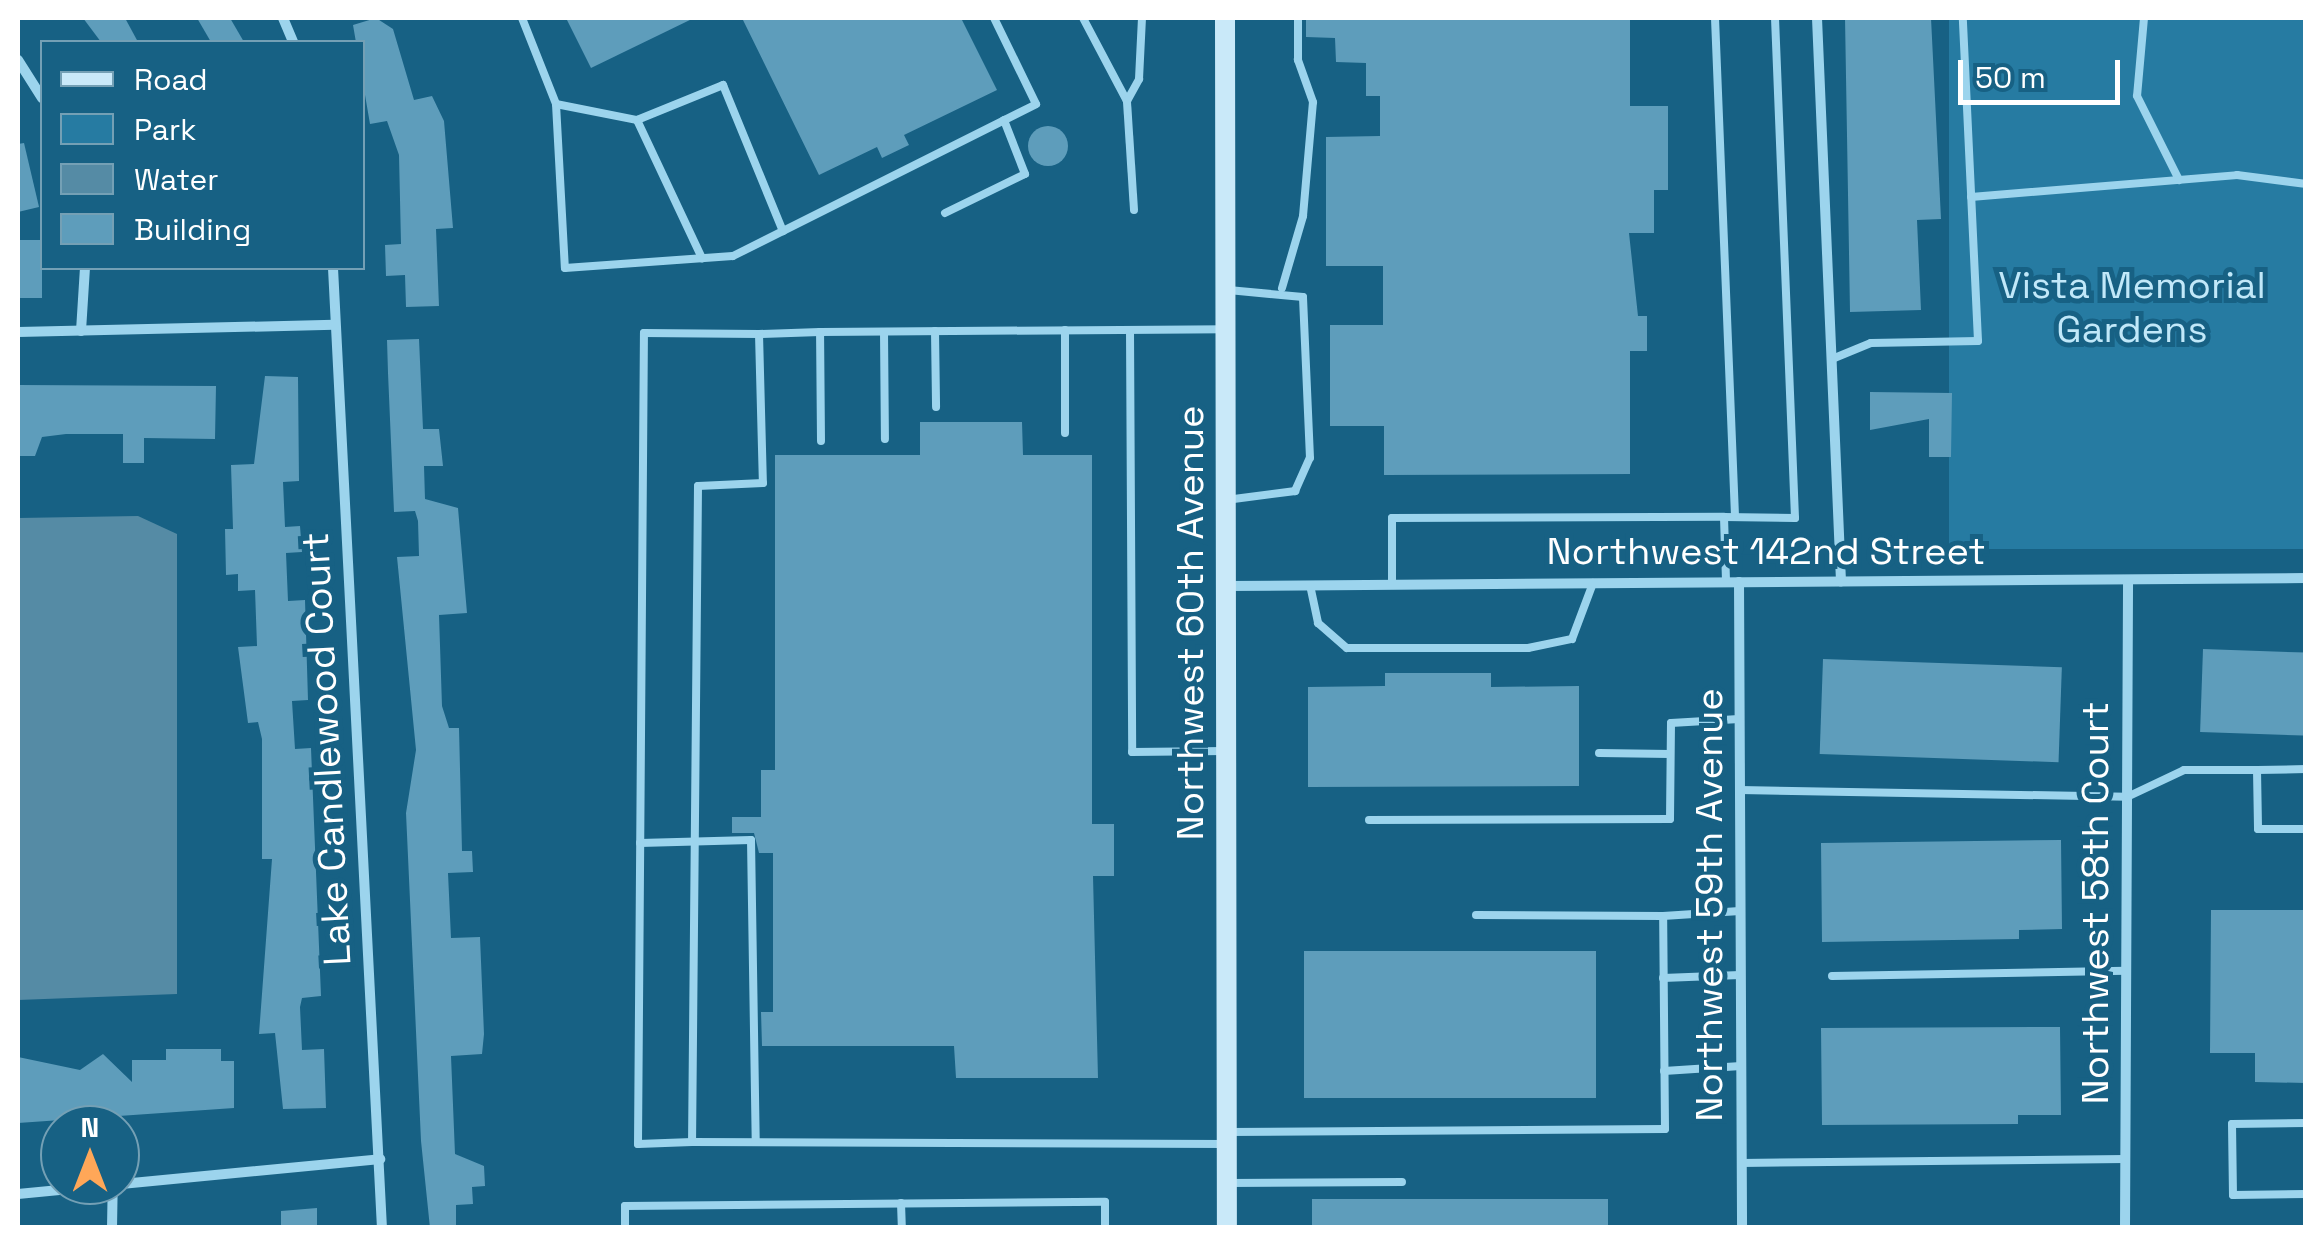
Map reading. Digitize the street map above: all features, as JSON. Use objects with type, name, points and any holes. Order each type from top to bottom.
[{"type":"street","name":"Northwest 60th Avenue","points":[[1225,18],[1227,1228]]},
{"type":"street","points":[[1817,18],[1841,581]]},
{"type":"street","points":[[18,60],[40,95]]},
{"type":"street","points":[[81,331],[85,270]]},
{"type":"street","name":"Lake Candlewood Court","points":[[332,270],[382,1228]]},
{"type":"street","points":[[18,332],[334,325]]},
{"type":"street","name":"Northwest 142nd Street","points":[[1228,586],[2306,578]]},
{"type":"street","name":"Northwest 58th Court","points":[[2125,1228],[2128,580]]},
{"type":"street","name":"Northwest 59th Avenue","points":[[1732,582],[1739,719],[1742,1228]]},
{"type":"street","points":[[140,1186],[380,1159]]},
{"type":"lane","points":[[522,18],[556,104],[565,268],[733,256],[1036,104],[994,18]]},
{"type":"lane","points":[[1083,18],[1127,101],[1134,210]]},
{"type":"lane","points":[[1127,101],[1139,79],[1142,18]]},
{"type":"lane","points":[[1282,288],[1303,216],[1313,102],[1298,60],[1298,18]]},
{"type":"lane","points":[[1715,18],[1735,517]]},
{"type":"lane","points":[[1392,584],[1392,518],[1795,518],[1776,18]]},
{"type":"lane","points":[[1832,359],[1871,343],[1978,341],[1963,18]]},
{"type":"lane","points":[[2144,18],[2137,96],[2179,180]]},
{"type":"lane","points":[[556,104],[637,120],[723,85],[783,231]]},
{"type":"lane","points":[[637,120],[702,258]]},
{"type":"lane","points":[[945,213],[1026,174],[1004,120]]},
{"type":"lane","points":[[1971,197],[2179,180],[2306,184]]},
{"type":"lane","points":[[1225,290],[1282,288],[1303,297],[1306,479],[1274,497],[1226,500]]},
{"type":"lane","points":[[1225,329],[644,333],[638,1144],[1665,1129],[1663,916]]},
{"type":"lane","points":[[1065,330],[1065,432]]},
{"type":"lane","points":[[1130,330],[1132,752],[1228,751]]},
{"type":"lane","points":[[820,332],[821,441]]},
{"type":"lane","points":[[884,332],[885,439]]},
{"type":"lane","points":[[935,332],[936,408]]},
{"type":"lane","points":[[692,1142],[698,486],[763,483],[758,334]]},
{"type":"lane","points":[[1724,517],[1732,582]]},
{"type":"lane","points":[[1310,585],[1318,622],[1347,648],[1528,648],[1572,639],[1593,583]]},
{"type":"lane","points":[[1369,820],[1670,819],[1670,722],[1739,719]]},
{"type":"lane","points":[[1598,753],[1670,754]]},
{"type":"lane","points":[[1740,790],[2127,798],[2184,770],[2306,769]]},
{"type":"lane","points":[[2258,770],[2258,829],[2306,829]]},
{"type":"lane","points":[[640,843],[752,840],[756,1142]]},
{"type":"lane","points":[[1476,916],[1663,916],[1740,911]]},
{"type":"lane","points":[[1832,976],[2126,971]]},
{"type":"lane","points":[[1664,978],[1740,975]]},
{"type":"lane","points":[[1664,1071],[1741,1066]]},
{"type":"lane","points":[[2306,1123],[2232,1124],[2233,1196],[2306,1194]]},
{"type":"lane","points":[[1741,1163],[2126,1159]]},
{"type":"lane","points":[[1227,1183],[1402,1182]]},
{"type":"lane","points":[[625,1228],[625,1206],[1104,1202],[1105,1228]]},
{"type":"lane","points":[[901,1203],[902,1228]]},
{"type":"green space","name":"Vista Memorial Gardens","points":[[1949,18],[2305,18],[2305,549],[1949,549]]},
{"type":"water","points":[[138,516],[177,534],[177,994],[18,1000],[18,518]]},
{"type":"building","points":[[83,18],[125,18],[137,40],[100,40]]},
{"type":"building","points":[[197,18],[230,18],[243,40],[210,40]]},
{"type":"building","points":[[376,18],[393,29],[414,100],[432,96],[444,121],[453,228],[436,229],[439,306],[406,307],[405,275],[386,276],[385,245],[401,244],[399,155],[387,121],[370,124],[365,95],[365,40],[356,40],[353,25]]},
{"type":"building","points":[[566,18],[694,18],[591,68]]},
{"type":"building","points":[[742,18],[961,18],[997,90],[904,135],[909,145],[882,158],[877,147],[819,175]]},
{"type":"building","points":[[1306,18],[1630,18],[1630,106],[1668,106],[1668,190],[1654,190],[1654,233],[1629,233],[1638,316],[1647,316],[1647,351],[1630,351],[1630,474],[1384,475],[1384,426],[1330,426],[1330,325],[1383,325],[1383,266],[1326,266],[1326,137],[1380,136],[1380,96],[1366,96],[1366,63],[1336,62],[1335,38],[1306,37]]},
{"type":"building","points":[[1845,18],[1931,18],[1941,219],[1917,220],[1921,310],[1850,312]]},
{"type":"building","points":[[1048,126],[1062,132],[1068,146],[1062,160],[1048,166],[1034,160],[1028,146],[1034,132]]},
{"type":"building","points":[[24,143],[39,207],[18,212],[18,144]]},
{"type":"building","points":[[18,240],[40,240],[42,298],[18,298]]},
{"type":"building","points":[[419,339],[423,429],[439,429],[443,466],[424,466],[425,499],[458,508],[467,613],[439,615],[442,706],[449,728],[459,728],[462,851],[472,851],[473,872],[448,873],[451,938],[480,937],[484,1034],[482,1054],[451,1056],[455,1154],[484,1166],[485,1186],[472,1187],[473,1204],[456,1205],[456,1228],[430,1228],[421,1141],[406,813],[416,750],[397,557],[419,556],[418,521],[415,511],[394,512],[387,340]]},
{"type":"building","points":[[265,376],[298,377],[299,481],[283,482],[285,527],[300,526],[302,552],[286,553],[288,601],[305,600],[308,700],[292,701],[295,749],[311,748],[321,996],[302,998],[300,1007],[302,1050],[324,1049],[326,1108],[283,1109],[275,1033],[259,1034],[272,859],[262,859],[262,739],[258,722],[248,723],[238,647],[257,646],[255,590],[238,591],[238,574],[226,575],[225,529],[233,529],[231,465],[254,464]]},
{"type":"building","points":[[18,385],[216,386],[215,439],[144,438],[144,463],[123,463],[123,434],[42,437],[35,456],[18,456]]},
{"type":"building","points":[[1870,392],[1952,393],[1951,457],[1929,457],[1929,419],[1870,430]]},
{"type":"building","points":[[920,422],[1022,422],[1023,455],[1092,455],[1092,824],[1114,824],[1114,876],[1093,876],[1098,1078],[956,1078],[954,1046],[762,1046],[761,1012],[773,1012],[773,853],[759,853],[754,833],[732,833],[732,817],[761,817],[761,770],[775,770],[775,455],[920,455]]},
{"type":"building","points":[[2203,649],[2306,653],[2303,736],[2200,732]]},
{"type":"building","points":[[1823,659],[2062,667],[2059,762],[1820,754]]},
{"type":"building","points":[[1385,673],[1491,673],[1491,687],[1579,686],[1579,786],[1308,787],[1308,687],[1385,686]]},
{"type":"building","points":[[2061,840],[2062,929],[2019,930],[2019,939],[1822,942],[1821,843]]},
{"type":"building","points":[[2211,910],[2306,910],[2306,1083],[2255,1082],[2255,1053],[2210,1053]]},
{"type":"building","points":[[1304,951],[1596,951],[1596,1098],[1304,1098]]},
{"type":"building","points":[[2060,1027],[2061,1115],[2018,1115],[2018,1124],[1822,1125],[1821,1028]]},
{"type":"building","points":[[166,1049],[221,1049],[221,1061],[234,1061],[234,1108],[140,1115],[140,1105],[40,1105],[40,1121],[18,1123],[18,1057],[80,1070],[103,1054],[132,1082],[132,1060],[166,1060]]},
{"type":"building","points":[[1312,1199],[1608,1199],[1608,1228],[1312,1228]]},
{"type":"building","points":[[317,1208],[317,1228],[281,1228],[281,1211]]}]
